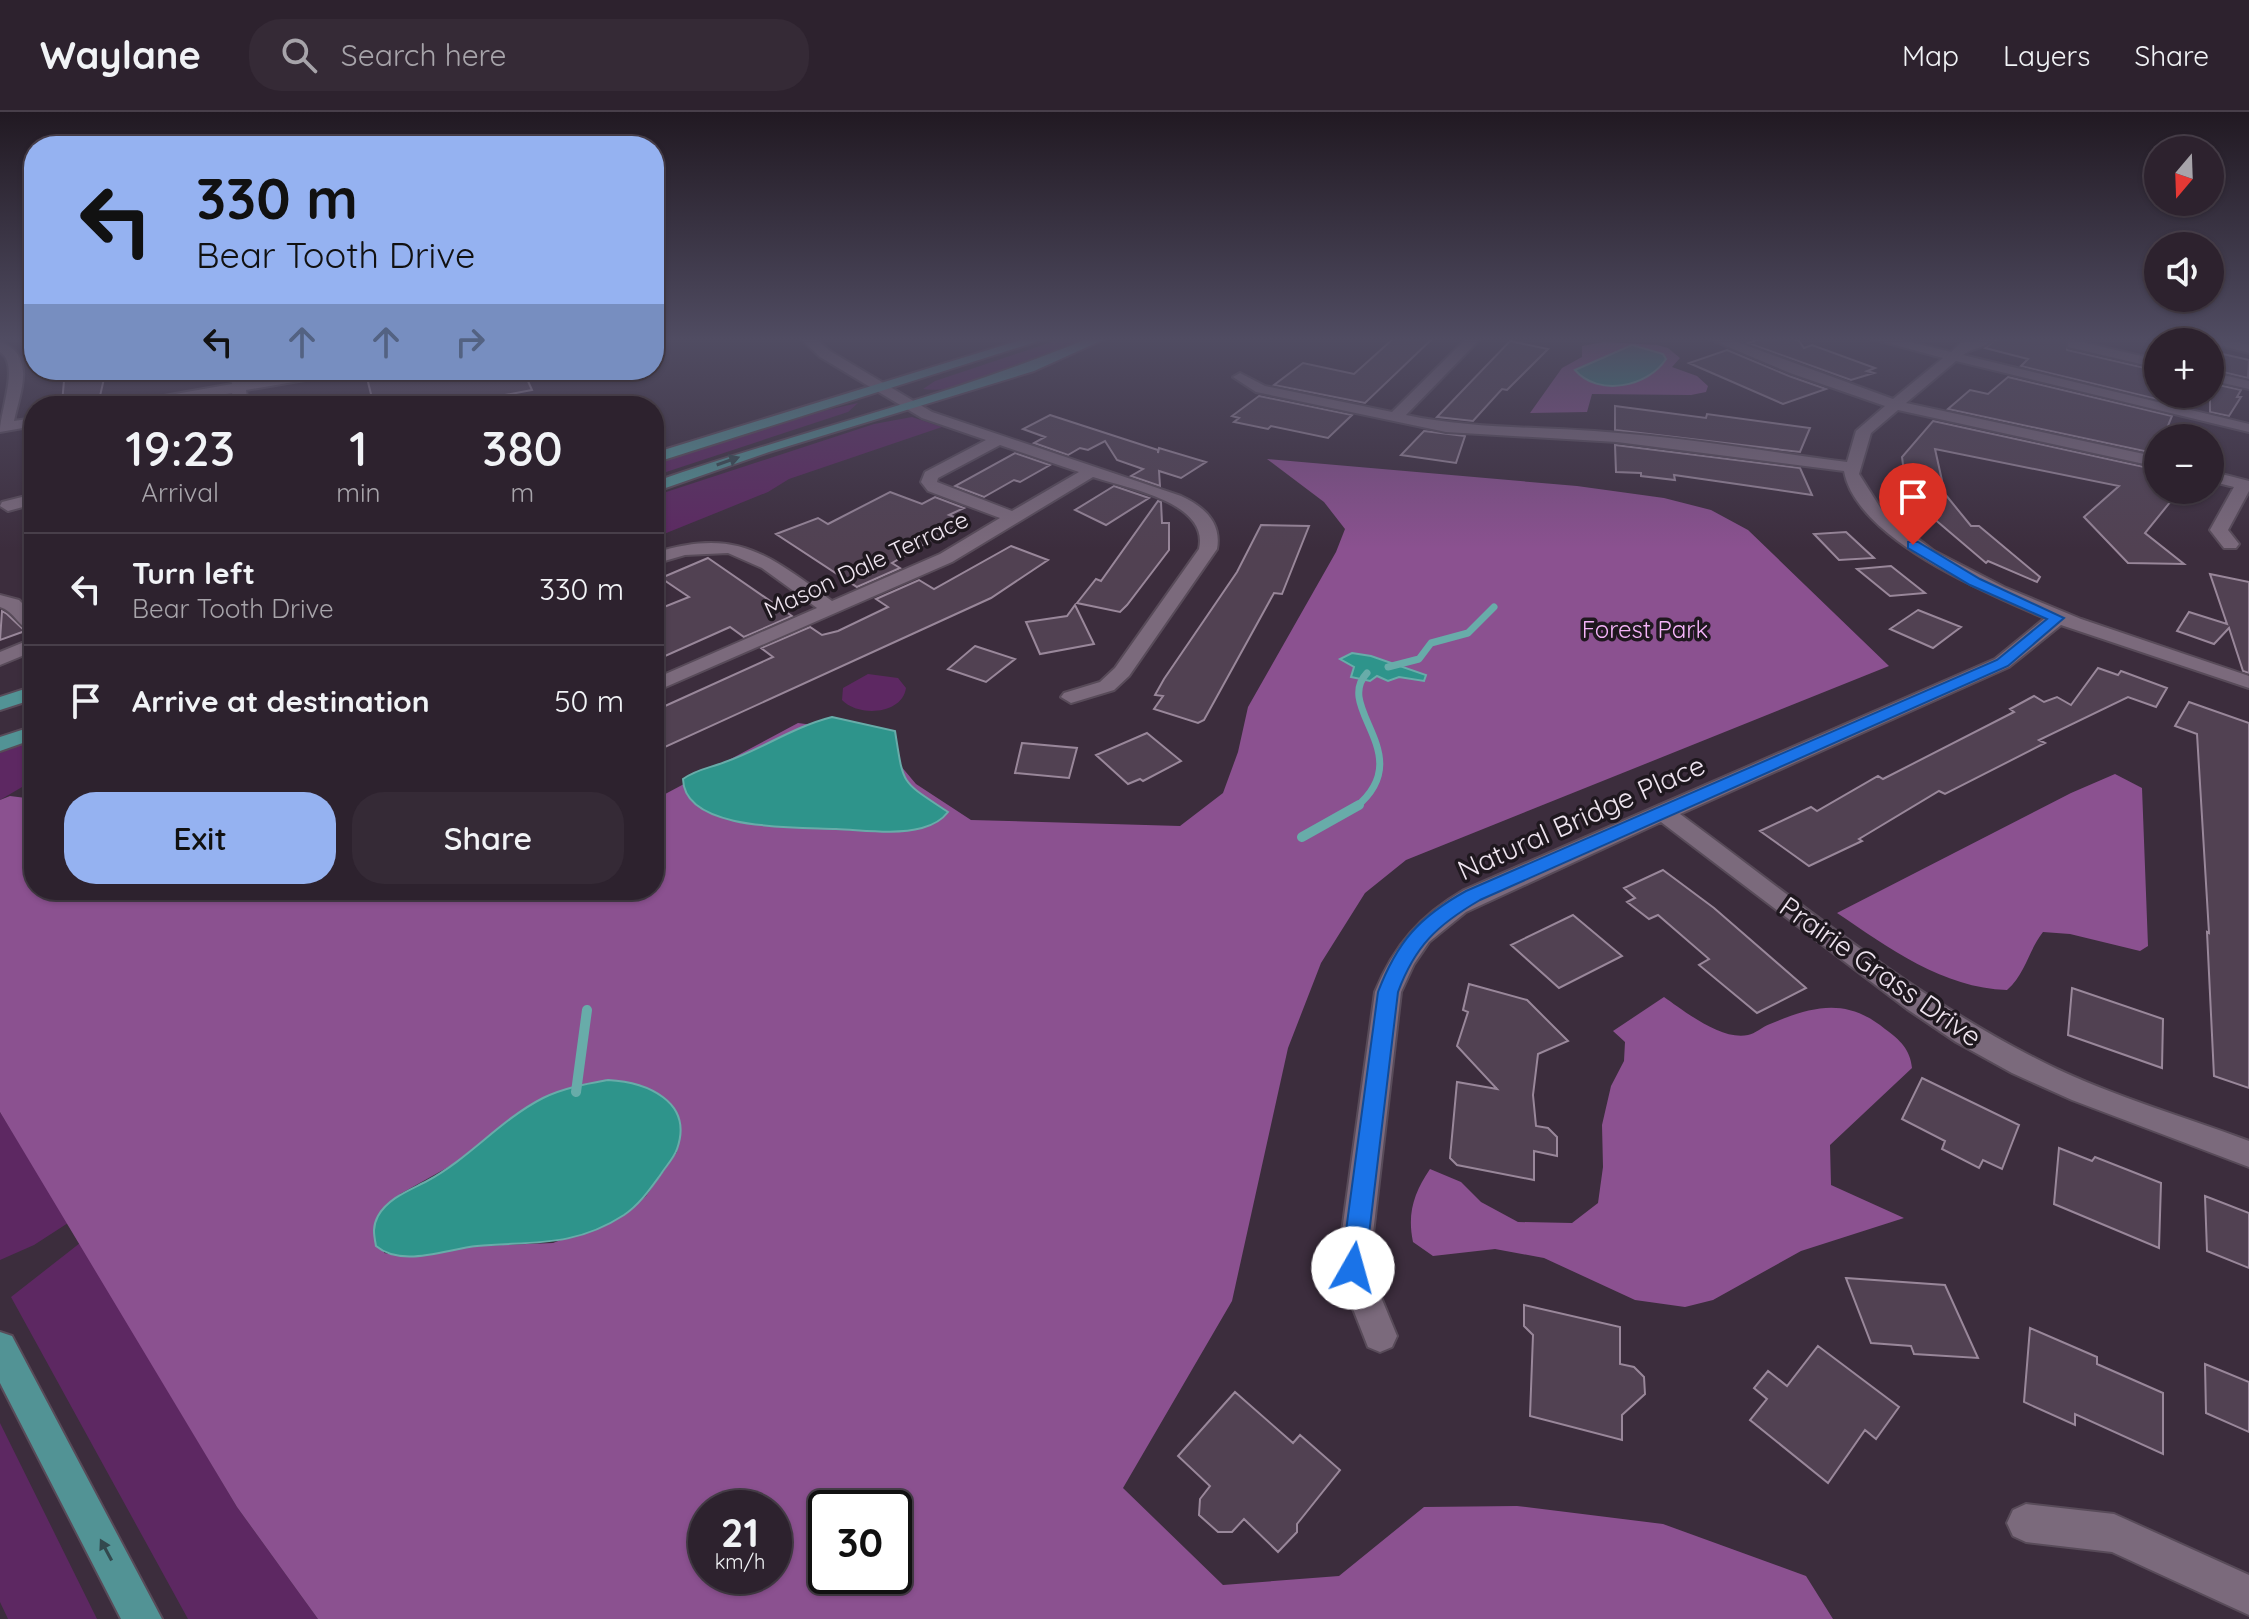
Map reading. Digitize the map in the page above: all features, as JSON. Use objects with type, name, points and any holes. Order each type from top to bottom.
[{"type":"main road","points":[[664,455],[811,408]]},
{"type":"main road","points":[[664,484],[895,408]]},
{"type":"main road","points":[[0,704],[24,696]]},
{"type":"main road","points":[[0,744],[24,736]]},
{"type":"main road","points":[[0,1348],[142,1619]]},
{"type":"street","points":[[7,408],[2,428],[24,424]]},
{"type":"street","points":[[919,408],[998,440],[1188,505],[1206,522],[1211,541],[1201,560],[1122,672],[1107,686],[1071,697]]},
{"type":"street","points":[[1347,408],[1394,419],[1498,433],[1674,442],[1850,467]]},
{"type":"street","points":[[1394,419],[1405,408]]},
{"type":"street","points":[[1891,408],[1855,441],[1850,467],[1859,491],[1871,508],[1913,545],[1975,582],[2057,618],[2249,682]]},
{"type":"street","points":[[1911,408],[2077,441],[2144,458]]},
{"type":"street","points":[[2169,408],[2249,428]]},
{"type":"street","points":[[998,440],[931,475],[929,482],[934,488],[1014,518]]},
{"type":"street","name":"Mason Dale Terrace","points":[[664,682],[946,558],[1091,471]]},
{"type":"street","points":[[2224,480],[2246,486],[2219,530],[2230,544]]},
{"type":"street","points":[[8,506],[24,502]]},
{"type":"street","points":[[664,556],[691,548],[737,547],[757,555],[831,609]]},
{"type":"street","points":[[0,601],[12,604],[24,616]]},
{"type":"street","name":"Natural Bridge Place","points":[[1380,1336],[1353,1268],[1388,992],[1399,962],[1419,934],[1446,911],[1473,896],[2002,663],[2057,618]]},
{"type":"street","points":[[0,659],[24,648]]},
{"type":"street","name":"Prairie Grass Drive","points":[[1662,812],[1916,1002],[1966,1034],[2022,1065],[2082,1092],[2249,1154]]},
{"type":"street","points":[[2026,1523],[2114,1533],[2249,1595]]},
{"type":"shaded area","points":[[835,408],[852,408],[664,473],[664,460]]},
{"type":"shaded area","points":[[912,417],[942,427],[789,479],[768,492],[664,534],[664,493],[874,424]]},
{"type":"shaded area","points":[[1352,653],[1371,656],[1426,675],[1424,681],[1399,677],[1388,681],[1377,676],[1370,681],[1351,677],[1354,667],[1340,659]]},
{"type":"shaded area","points":[[868,674],[898,678],[906,688],[903,697],[888,708],[868,711],[842,700],[843,688]]},
{"type":"shaded area","points":[[832,717],[895,731],[900,763],[907,780],[921,794],[948,812],[946,815],[926,827],[901,831],[772,826],[722,818],[702,809],[688,796],[683,779],[688,776]]},
{"type":"shaded area","points":[[24,744],[24,786],[0,800],[0,753]]},
{"type":"shaded area","points":[[608,1080],[651,1090],[673,1107],[679,1118],[680,1132],[672,1159],[644,1196],[624,1215],[587,1233],[552,1241],[477,1246],[411,1256],[398,1256],[376,1246],[376,1220],[393,1199],[443,1172],[513,1117],[543,1098]]},
{"type":"shaded area","points":[[0,1112],[68,1223],[34,1245],[0,1260]]},
{"type":"shaded area","points":[[80,1243],[237,1507],[318,1619],[188,1619],[11,1297]]},
{"type":"shaded area","points":[[0,1423],[97,1619],[8,1619],[0,1602]]},
{"type":"green space","points":[[1533,408],[1588,408],[1587,412],[1530,413]]},
{"type":"green space","name":"Forest Park","points":[[1267,459],[1577,486],[1664,498],[1711,510],[1748,530],[1889,666],[1406,860],[1365,893],[1321,963],[1288,1048],[1232,1301],[1123,1488],[1223,1585],[1339,1576],[1424,1507],[1517,1506],[1663,1524],[1806,1576],[1833,1619],[318,1619],[237,1507],[0,1112],[0,800],[10,796],[24,798],[24,900],[664,900],[664,795],[798,723],[873,733],[916,784],[971,820],[1180,826],[1223,793],[1238,752],[1248,707],[1336,552],[1345,529],[1324,502]],"holes":[[[512,1117],[677,1152],[646,1196],[624,1215],[553,1243],[477,1246],[404,1256],[384,1253],[400,1194],[461,1160]]]},
{"type":"green space","points":[[2115,774],[2142,788],[2148,946],[2140,951],[2070,934],[2043,932],[2019,976],[2007,990],[1983,988],[1918,964],[1837,913],[2071,793]]},
{"type":"green space","points":[[1664,997],[1704,1024],[1738,1036],[1751,1034],[1801,1013],[1829,1008],[1857,1012],[1895,1037],[1907,1050],[1912,1068],[1830,1145],[1831,1185],[1904,1218],[1801,1251],[1713,1300],[1685,1307],[1635,1300],[1544,1258],[1495,1249],[1433,1256],[1413,1242],[1413,1204],[1430,1169],[1461,1182],[1481,1202],[1518,1222],[1572,1223],[1598,1203],[1603,1167],[1602,1125],[1611,1086],[1624,1061],[1625,1042],[1613,1031]]},
{"type":"building","points":[[1242,408],[1319,408],[1352,415],[1328,438],[1234,422],[1239,418],[1232,416]]},
{"type":"building","points":[[1445,408],[1484,408],[1473,421],[1437,417]]},
{"type":"building","points":[[1615,408],[1706,418],[1707,414],[1810,428],[1800,452],[1615,430]]},
{"type":"building","points":[[2140,408],[2172,416],[2169,424],[2144,424],[2144,451],[1948,409]]},
{"type":"building","points":[[2210,408],[2234,408],[2229,416],[2210,412]]},
{"type":"building","points":[[1050,415],[1158,450],[1158,453],[1159,448],[1206,462],[1181,478],[1159,471],[1160,486],[1131,476],[1143,469],[1117,460],[1105,441],[1088,450],[1080,448],[1068,455],[1034,443],[1045,437],[1023,429]]},
{"type":"building","points":[[1933,421],[2144,467],[2144,504],[2169,504],[2145,533],[2184,564],[2128,563],[2084,517],[2119,486],[1935,449],[1945,494],[1971,526],[1979,526],[2040,577],[2037,582],[1988,561],[1986,563],[1925,511],[1925,505],[1918,504],[1906,488],[1902,457]]},
{"type":"building","points":[[1424,431],[1465,436],[1456,463],[1401,455]]},
{"type":"building","points":[[1615,445],[1800,468],[1812,495],[1674,475],[1675,480],[1616,472]]},
{"type":"building","points":[[1015,453],[1050,465],[984,497],[955,486]]},
{"type":"building","points":[[1114,486],[1149,498],[1106,525],[1075,510]]},
{"type":"building","points":[[890,492],[922,504],[935,497],[964,508],[949,515],[965,521],[892,563],[900,568],[857,587],[776,534],[818,518],[828,524]]},
{"type":"building","points":[[1158,501],[1161,502],[1162,523],[1169,523],[1169,550],[1127,605],[1120,612],[1077,603],[1096,579],[1101,581]]},
{"type":"building","points":[[1261,525],[1309,526],[1282,594],[1274,593],[1204,720],[1198,723],[1154,709],[1163,696],[1155,695],[1164,679],[1237,572]]},
{"type":"building","points":[[1846,532],[1874,558],[1839,560],[1814,534]]},
{"type":"building","points":[[1011,546],[1048,560],[991,598],[664,747],[664,706],[773,657],[761,648],[810,627],[822,635],[838,631],[888,607],[876,599],[919,580],[934,589]]},
{"type":"building","points":[[708,558],[792,616],[744,637],[730,627],[664,657],[664,607],[689,597],[664,580],[664,577]]},
{"type":"building","points":[[1891,566],[1925,593],[1890,596],[1857,569]]},
{"type":"building","points":[[2210,574],[2249,582],[2249,673],[2243,671],[2229,628],[2214,644],[2177,631],[2189,612],[2227,624]]},
{"type":"building","points":[[1075,605],[1094,644],[1040,654],[1026,622],[1067,616]]},
{"type":"building","points":[[1918,610],[1961,627],[1933,648],[1890,629]]},
{"type":"building","points":[[2,611],[24,631],[0,640]]},
{"type":"building","points":[[975,646],[1015,659],[986,682],[948,669]]},
{"type":"building","points":[[2098,668],[2118,675],[2121,671],[2167,688],[2156,707],[2128,697],[2039,740],[2045,743],[1945,794],[1939,791],[1859,839],[1862,841],[1809,866],[1760,831],[1811,807],[1817,811],[1878,776],[1883,779],[2014,712],[2010,709],[2034,696],[2044,702],[2057,697],[2071,705]]},
{"type":"building","points":[[2189,702],[2249,723],[2249,1088],[2214,1076],[2197,734],[2175,726]]},
{"type":"building","points":[[1147,733],[1181,761],[1143,781],[1140,779],[1128,784],[1096,755]]},
{"type":"building","points":[[1022,743],[1077,748],[1069,778],[1015,773]]},
{"type":"building","points":[[1663,870],[1714,908],[1806,988],[1757,1013],[1699,965],[1709,959],[1658,915],[1649,919],[1627,902],[1635,898],[1624,888]]},
{"type":"building","points":[[1573,915],[1622,956],[1559,988],[1511,945]]},
{"type":"building","points":[[1469,984],[1527,1000],[1568,1041],[1538,1054],[1533,1095],[1536,1126],[1548,1128],[1557,1137],[1557,1156],[1534,1151],[1534,1180],[1457,1165],[1450,1158],[1457,1082],[1497,1089],[1457,1046],[1468,1012],[1463,1010]]},
{"type":"building","points":[[2072,988],[2163,1019],[2162,1068],[2068,1035]]},
{"type":"building","points":[[1922,1078],[2019,1125],[2002,1169],[1983,1160],[1979,1168],[1942,1149],[1945,1141],[1902,1119]]},
{"type":"building","points":[[2059,1148],[2092,1161],[2095,1157],[2161,1183],[2159,1248],[2054,1204]]},
{"type":"building","points":[[2205,1196],[2249,1213],[2249,1268],[2207,1251]]},
{"type":"building","points":[[1846,1278],[1945,1285],[1978,1358],[1914,1354],[1911,1346],[1871,1343]]},
{"type":"building","points":[[1524,1305],[1620,1327],[1620,1364],[1634,1367],[1644,1377],[1645,1394],[1622,1415],[1622,1440],[1530,1416],[1533,1335],[1524,1326]]},
{"type":"building","points":[[2030,1328],[2097,1357],[2097,1364],[2163,1393],[2163,1454],[2075,1414],[2075,1425],[2024,1402]]},
{"type":"building","points":[[1818,1346],[1899,1407],[1876,1439],[1865,1430],[1828,1483],[1750,1420],[1767,1399],[1754,1388],[1768,1371],[1787,1386]]},
{"type":"building","points":[[2205,1364],[2249,1382],[2249,1432],[2206,1413]]},
{"type":"building","points":[[1235,1392],[1293,1443],[1300,1435],[1340,1470],[1297,1524],[1297,1532],[1278,1552],[1244,1519],[1232,1532],[1218,1532],[1199,1515],[1200,1499],[1210,1486],[1178,1456]]},
{"type":"waterway","points":[[1388,667],[1419,659],[1431,643],[1468,633],[1494,607]]},
{"type":"waterway","points":[[1357,806],[1373,788],[1380,769],[1378,751],[1360,701],[1359,687],[1367,673]]},
{"type":"waterway","points":[[1302,837],[1357,806]]},
{"type":"waterway","points":[[576,1092],[587,1010]]},
{"type":"route","points":[[1353,1268],[1388,992],[1399,962],[1419,934],[1446,911],[1473,896],[2002,663],[2057,618],[1975,582],[1913,545]]}]
